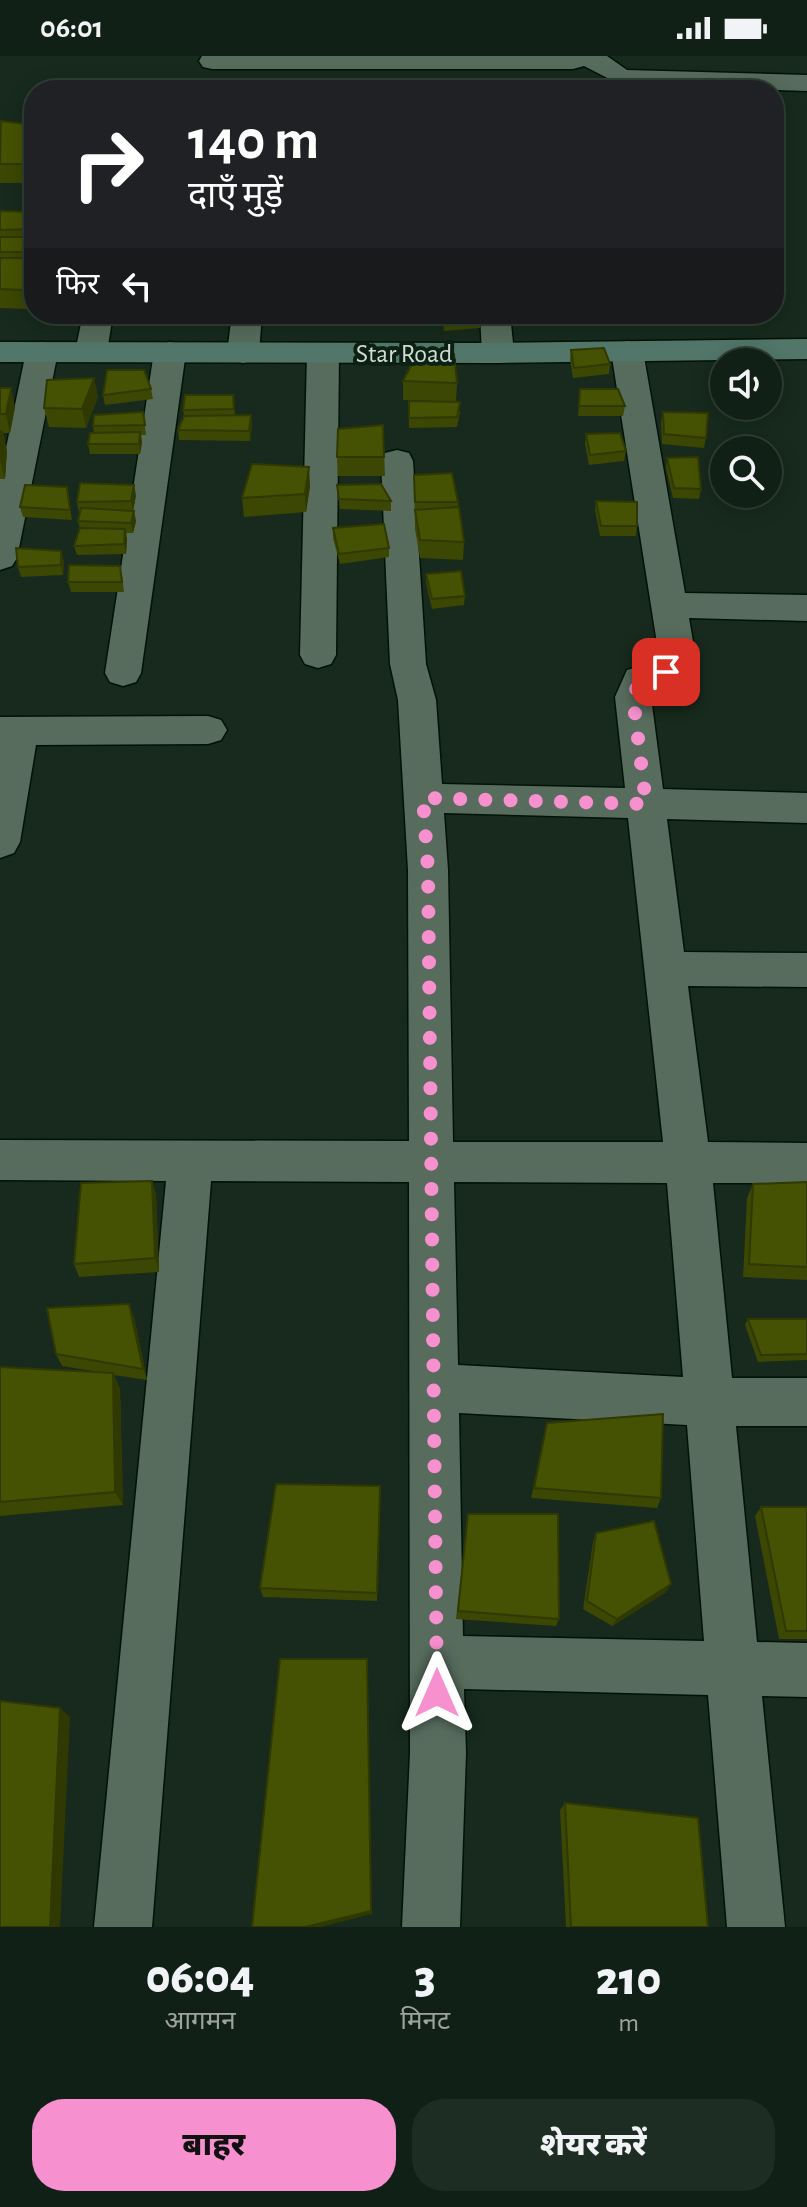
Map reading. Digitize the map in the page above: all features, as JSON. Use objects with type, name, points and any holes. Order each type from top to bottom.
[{"type":"street","points":[[784,82],[804,83],[794,56]]},
{"type":"street","points":[[209,80],[212,58],[592,57],[621,77],[712,80]]},
{"type":"street","points":[[91,352],[96,324]]},
{"type":"street","points":[[243,353],[246,324]]},
{"type":"street","points":[[496,324],[498,353]]},
{"type":"street","name":"Star Road","points":[[0,352],[498,353],[807,349]]},
{"type":"street","points":[[627,351],[678,659],[666,672],[640,679],[633,697],[688,1161],[756,1927]]},
{"type":"street","points":[[0,558],[42,352]]},
{"type":"street","points":[[123,673],[170,352]]},
{"type":"street","points":[[318,655],[323,353]]},
{"type":"street","points":[[397,461],[408,664],[417,700],[428,870],[438,1753],[431,1927]]},
{"type":"street","points":[[667,605],[807,608]]},
{"type":"street","points":[[0,842],[10,731],[208,730]]},
{"type":"street","points":[[423,798],[807,808]]},
{"type":"street","points":[[667,969],[807,970]]},
{"type":"street","points":[[0,1160],[807,1163]]},
{"type":"street","points":[[123,1927],[190,1160]]},
{"type":"street","points":[[434,1388],[709,1402],[807,1402]]},
{"type":"street","points":[[437,1662],[807,1670]]},
{"type":"building","points":[[1,121],[24,124],[24,164],[0,164]]},
{"type":"building","points":[[0,211],[24,212],[24,229],[0,230]]},
{"type":"building","points":[[0,237],[24,237],[24,252],[0,252]]},
{"type":"building","points":[[0,258],[24,258],[23,290],[0,289]]},
{"type":"building","points":[[604,348],[610,364],[574,368],[571,350]]},
{"type":"building","points":[[454,354],[457,383],[403,381],[416,356]]},
{"type":"building","points":[[107,370],[144,370],[151,389],[103,395]]},
{"type":"building","points":[[94,378],[82,409],[44,408],[47,380]]},
{"type":"building","points":[[0,388],[11,388],[6,414],[0,414]]},
{"type":"building","points":[[580,389],[618,389],[625,406],[579,406]]},
{"type":"building","points":[[185,395],[233,395],[234,409],[183,410]]},
{"type":"building","points":[[409,401],[460,402],[457,417],[409,418]]},
{"type":"building","points":[[143,412],[145,425],[93,426],[94,415]]},
{"type":"building","points":[[663,412],[708,413],[706,438],[664,434]]},
{"type":"building","points":[[251,415],[249,431],[178,430],[184,416]]},
{"type":"building","points":[[383,425],[384,457],[337,457],[338,429]]},
{"type":"building","points":[[140,432],[139,444],[88,444],[90,433]]},
{"type":"building","points":[[620,433],[626,451],[590,455],[586,434]]},
{"type":"building","points":[[698,457],[701,489],[674,488],[667,458]]},
{"type":"building","points":[[252,464],[309,467],[305,494],[242,498]]},
{"type":"building","points":[[452,473],[458,502],[415,502],[414,475]]},
{"type":"building","points":[[80,483],[134,485],[131,501],[77,502]]},
{"type":"building","points":[[381,484],[391,501],[339,499],[337,485]]},
{"type":"building","points":[[25,485],[67,487],[70,510],[20,507]]},
{"type":"building","points":[[596,501],[637,502],[637,526],[601,526]]},
{"type":"building","points":[[459,507],[464,542],[420,540],[415,510]]},
{"type":"building","points":[[81,508],[134,511],[131,523],[78,521]]},
{"type":"building","points":[[384,524],[389,548],[339,554],[333,528]]},
{"type":"building","points":[[80,528],[125,529],[124,544],[74,546]]},
{"type":"building","points":[[16,548],[61,551],[61,565],[18,567]]},
{"type":"building","points":[[69,565],[120,566],[122,582],[68,582]]},
{"type":"building","points":[[461,571],[465,596],[432,599],[426,574]]},
{"type":"building","points":[[152,1181],[155,1258],[74,1264],[81,1183]]},
{"type":"building","points":[[807,1182],[807,1267],[749,1264],[753,1184]]},
{"type":"building","points":[[129,1304],[143,1369],[56,1354],[47,1308]]},
{"type":"building","points":[[748,1319],[807,1319],[807,1354],[761,1355]]},
{"type":"building","points":[[0,1367],[113,1373],[115,1492],[0,1502]]},
{"type":"building","points":[[663,1414],[661,1498],[534,1488],[547,1423]]},
{"type":"building","points":[[276,1484],[380,1486],[377,1593],[260,1588]]},
{"type":"building","points":[[761,1507],[807,1507],[807,1631],[786,1631]]},
{"type":"building","points":[[468,1514],[558,1514],[559,1619],[458,1611]]},
{"type":"building","points":[[654,1521],[671,1584],[617,1619],[587,1601],[596,1533]]},
{"type":"building","points":[[280,1659],[367,1659],[371,1911],[305,1927],[252,1927]]},
{"type":"building","points":[[0,1701],[60,1708],[50,1927],[0,1927]]},
{"type":"building","points":[[565,1803],[698,1818],[708,1927],[571,1927]]},
{"type":"route","points":[[437,1693],[428,870],[423,798],[646,804],[633,697],[640,679],[666,672]]}]
